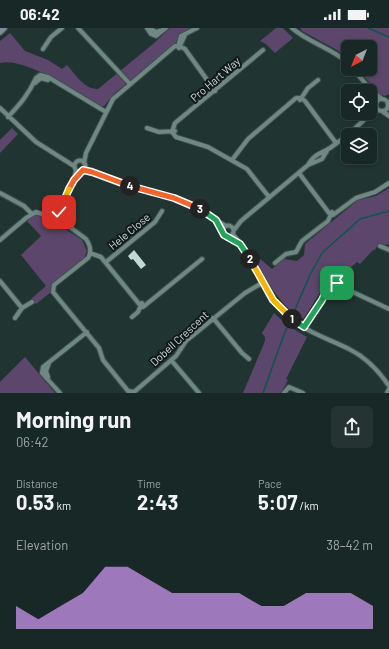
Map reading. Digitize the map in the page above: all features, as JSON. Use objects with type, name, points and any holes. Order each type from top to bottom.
[{"type":"main road","points":[[0,32],[4,28]]},
{"type":"street","points":[[43,48],[51,37],[62,28]]},
{"type":"street","points":[[78,28],[130,84]]},
{"type":"street","points":[[148,28],[156,32],[165,28]]},
{"type":"street","points":[[57,217],[86,153],[113,99],[170,52],[179,47],[185,34],[197,28]]},
{"type":"street","points":[[293,28],[304,37],[330,50],[341,58]]},
{"type":"street","points":[[179,47],[186,53],[217,90]]},
{"type":"street","name":"Pro Hart Way","points":[[173,131],[178,122],[263,50]]},
{"type":"street","points":[[359,76],[366,84]]},
{"type":"street","points":[[8,117],[25,98],[35,83],[41,78],[52,81],[106,112]]},
{"type":"street","points":[[232,160],[248,139],[291,104],[301,99],[308,88],[318,80]]},
{"type":"street","points":[[377,95],[387,103]]},
{"type":"street","points":[[301,99],[337,142]]},
{"type":"street","points":[[377,104],[387,103]]},
{"type":"street","points":[[377,112],[381,111],[387,103]]},
{"type":"street","points":[[377,105],[381,111],[389,116]]},
{"type":"street","points":[[0,108],[36,142],[66,160],[92,172],[132,187],[184,201],[228,226],[253,264],[273,300],[286,314],[297,323],[350,350],[389,380]]},
{"type":"street","points":[[229,237],[241,221],[298,174],[308,165],[316,154],[328,149],[364,120]]},
{"type":"street","points":[[147,128],[159,132],[173,131],[176,137],[208,147],[232,160],[247,169],[270,196]]},
{"type":"street","points":[[308,165],[322,159],[328,149]]},
{"type":"street","points":[[298,174],[331,213]]},
{"type":"street","points":[[275,263],[286,254],[296,252],[302,240],[325,222],[331,213],[342,208],[356,198],[375,192],[389,184]]},
{"type":"street","points":[[0,193],[24,206],[32,214]]},
{"type":"street","name":"Hele Close","points":[[106,262],[155,222],[162,211]]},
{"type":"street","points":[[0,240],[32,214],[39,212],[57,217],[65,225],[86,239],[89,244],[90,253],[97,254],[106,262],[142,305]]},
{"type":"street","points":[[216,220],[224,235],[240,244]]},
{"type":"street","points":[[222,230],[241,221]]},
{"type":"street","points":[[380,246],[389,250]]},
{"type":"street","name":"Dobell Crescent","points":[[90,253],[88,258],[60,281],[56,291],[62,302],[99,348],[104,360],[122,383],[131,391],[140,386],[171,360],[186,341],[213,318],[252,289],[263,284]]},
{"type":"street","points":[[132,317],[138,312],[142,305],[151,300],[202,259]]},
{"type":"street","points":[[0,280],[22,308]]},
{"type":"street","points":[[306,328],[327,291],[333,285],[342,286],[389,309]]},
{"type":"street","points":[[15,318],[22,308],[32,302]]},
{"type":"street","points":[[213,318],[242,353],[249,358]]},
{"type":"street","points":[[60,393],[48,378],[46,371],[50,362],[87,332]]},
{"type":"street","points":[[171,360],[199,393]]},
{"type":"street","points":[[382,376],[389,388],[387,393]]},
{"type":"street","points":[[284,393],[289,387],[303,393]]},
{"type":"shaded area","points":[[170,28],[191,28],[180,34],[176,43],[115,93],[104,106],[100,106],[66,85],[36,70],[10,62],[0,63],[0,41],[10,33],[25,51],[48,60],[62,69],[67,65],[85,84],[93,89],[98,89],[153,44]]},
{"type":"shaded area","points":[[276,28],[283,28],[293,38],[275,53],[266,44],[260,41]]},
{"type":"shaded area","points":[[300,28],[389,28],[389,94],[385,96],[379,94],[377,92],[377,84],[371,84],[364,76],[377,76],[377,40],[341,40],[341,53],[302,31]]},
{"type":"shaded area","points":[[12,128],[18,134],[0,153],[0,140]]},
{"type":"shaded area","points":[[389,188],[389,244],[384,245],[379,243],[375,250],[373,250],[360,264],[357,262],[338,279],[328,280],[304,318],[300,319],[284,304],[272,288],[252,252],[272,269],[284,259],[297,261],[304,255],[305,244],[358,200],[376,196]]},
{"type":"shaded area","points":[[35,214],[53,221],[82,240],[87,251],[83,260],[54,284],[51,292],[36,304],[31,299],[46,286],[21,255],[41,236],[27,221]]},
{"type":"shaded area","points":[[274,313],[288,326],[307,337],[286,379],[288,380],[281,393],[243,393],[265,341],[265,337],[262,333]]},
{"type":"shaded area","points":[[25,357],[55,393],[0,393],[0,382]]},
{"type":"building","points":[[134,250],[146,265],[141,269],[133,259],[131,260],[128,256]]},
{"type":"waterway","points":[[368,28],[389,37]]},
{"type":"waterway","points":[[263,393],[283,337],[310,275],[322,253],[360,219],[389,211]]},
{"type":"route","points":[[59,212],[74,180],[83,170],[132,187],[185,202],[216,220],[225,236],[240,244],[273,300],[291,319],[304,327],[322,300],[329,284],[331,282],[337,283]]}]
